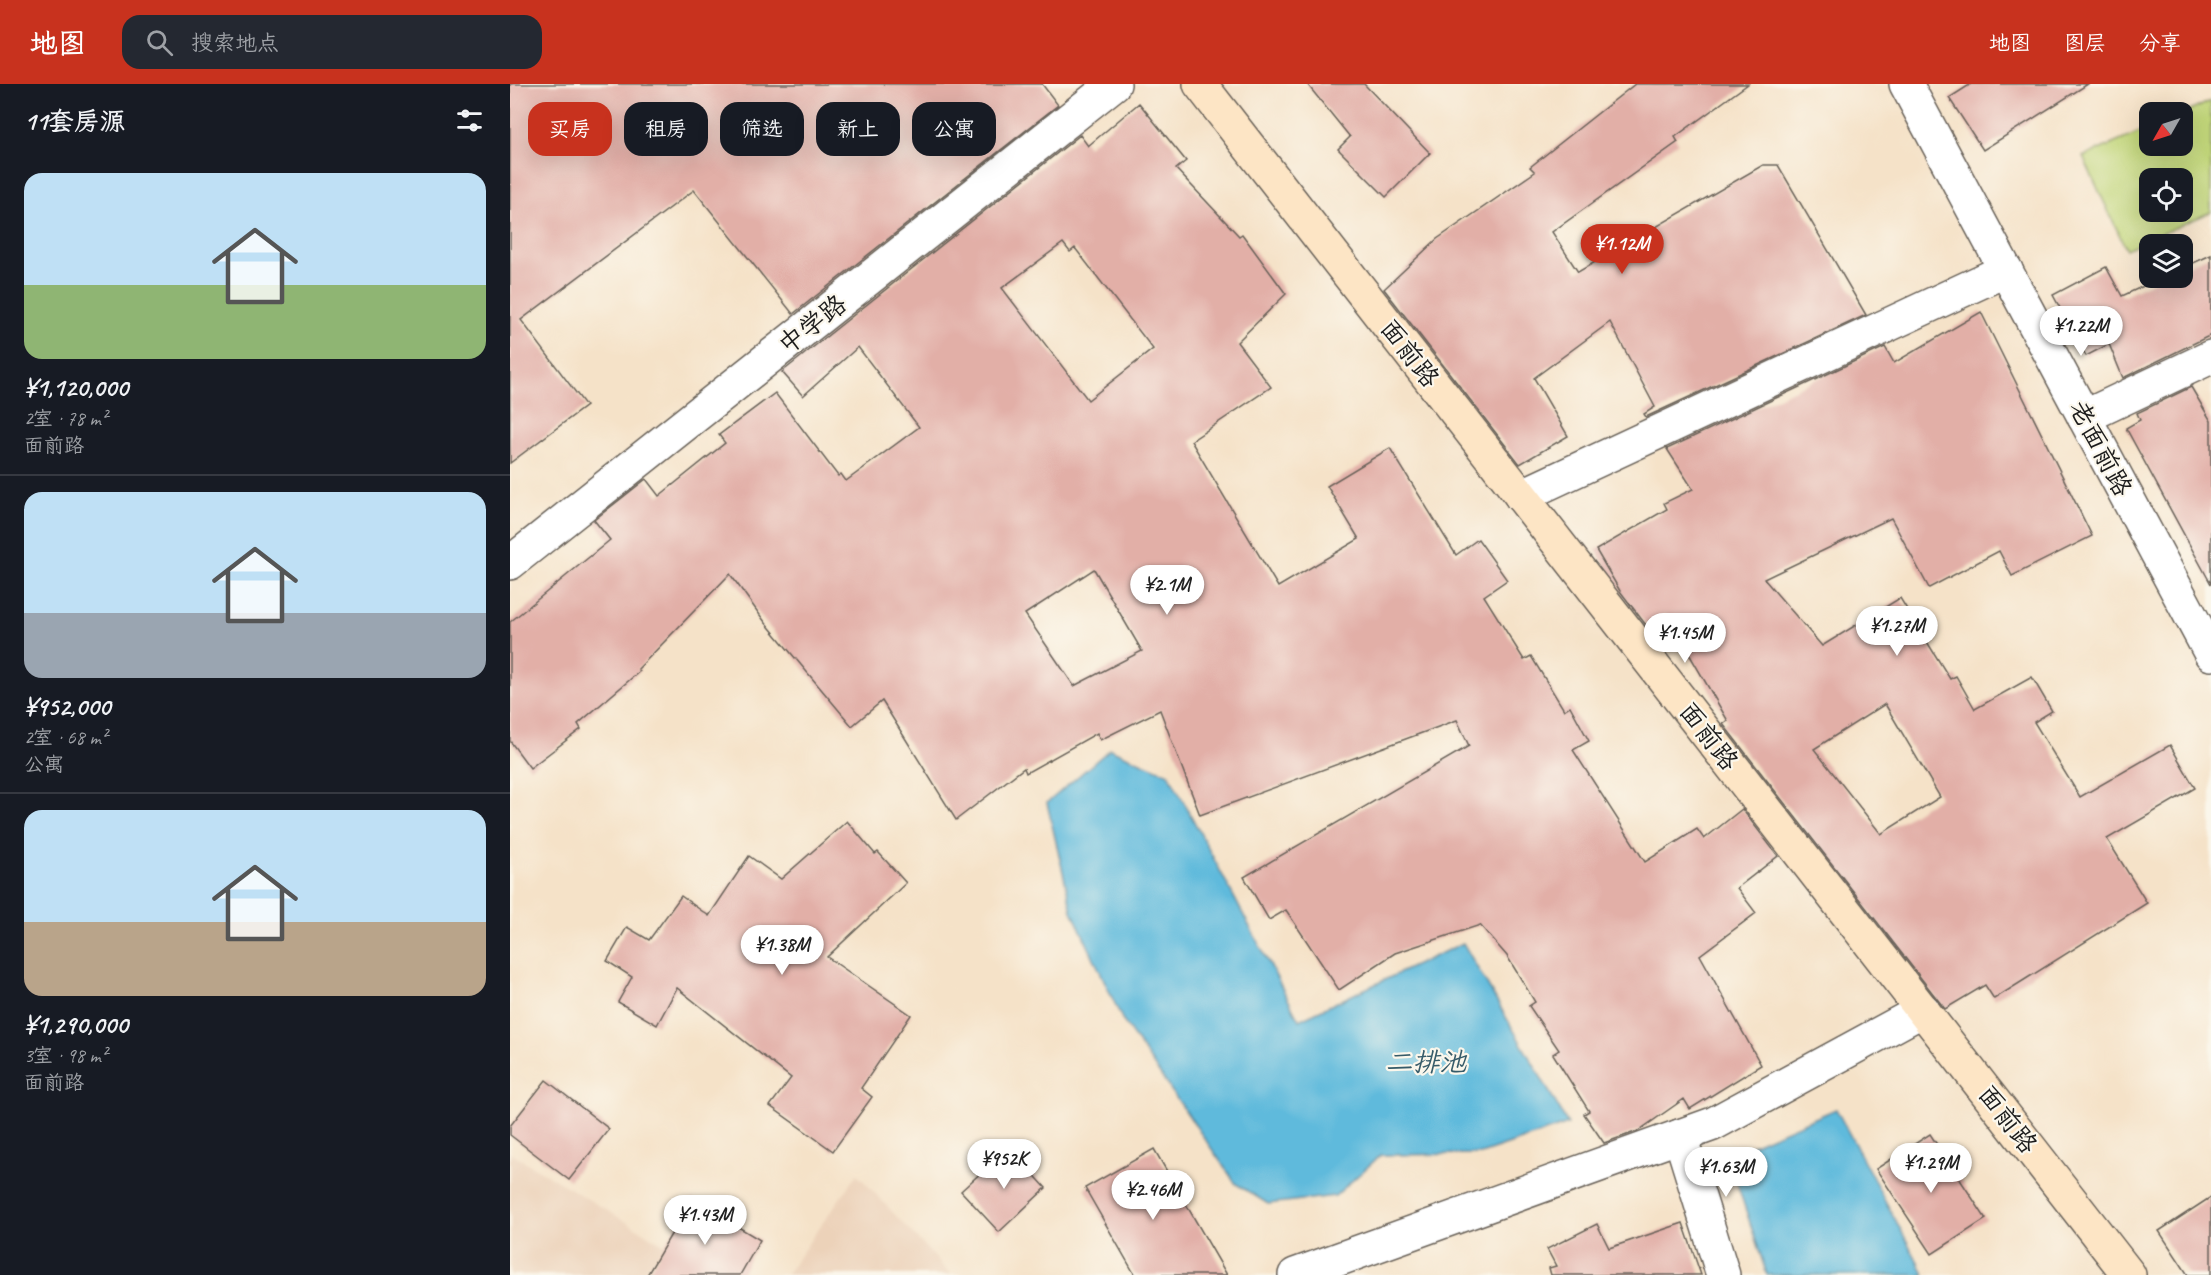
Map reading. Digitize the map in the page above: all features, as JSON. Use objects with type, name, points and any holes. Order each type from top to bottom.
[{"type":"street","name":"中学路","points":[[510,563],[1114,84]]},
{"type":"street","name":"面前路","points":[[1200,84],[2129,1275]]},
{"type":"street","name":"老面前路","points":[[1906,84],[2211,654]]},
{"type":"street","points":[[1521,496],[2006,270]]},
{"type":"street","points":[[2084,417],[2211,357]]},
{"type":"street","points":[[1295,1275],[1713,1124],[1923,1010]]},
{"type":"street","points":[[1680,1136],[1723,1275]]},
{"type":"shaded area","points":[[510,1153],[716,1275],[510,1275]]},
{"type":"shaded area","points":[[857,1174],[951,1275],[786,1275]]},
{"type":"green space","points":[[2211,101],[2211,212],[2193,220],[2193,168],[2139,168],[2139,222],[2188,222],[2160,234],[2139,234],[2139,243],[2126,249],[2083,157],[2139,132],[2139,156],[2193,156],[2193,109]]},
{"type":"water","name":"二排池","points":[[1110,749],[1169,774],[1299,1020],[1463,943],[1568,1124],[1481,1154],[1381,1155],[1335,1196],[1268,1204],[1236,1184],[1123,1021],[1072,911],[1047,803]]},
{"type":"water","points":[[1836,1109],[1925,1275],[1767,1275],[1734,1174],[1740,1150]]},
{"type":"building","points":[[510,84],[1042,84],[1058,105],[996,154],[996,102],[912,102],[912,156],[993,156],[793,314],[694,190],[521,320],[586,406],[510,463]]},
{"type":"building","points":[[1307,84],[1364,84],[1430,153],[1386,197],[1338,149],[1350,137]]},
{"type":"building","points":[[1635,84],[1748,84],[1675,137],[1678,142],[1552,232],[1578,272],[1763,165],[1778,165],[1866,315],[1646,417],[1644,414],[1655,407],[1610,322],[1534,378],[1568,436],[1520,464],[1384,289],[1437,239],[1535,172],[1530,167]]},
{"type":"building","points":[[1971,84],[2088,84],[1983,150],[1949,98]]},
{"type":"building","points":[[1139,103],[1186,161],[1176,169],[1239,236],[1242,234],[1286,294],[1237,342],[1271,387],[1191,441],[1278,587],[1359,539],[1327,486],[1390,448],[1456,555],[1478,539],[1507,580],[1484,596],[1524,660],[1531,656],[1564,710],[1570,706],[1589,741],[1573,750],[1645,862],[1697,829],[1704,839],[1742,809],[1778,856],[1737,888],[1756,913],[1700,955],[1761,1065],[1690,1109],[1684,1099],[1638,1131],[1604,1143],[1584,1114],[1589,1111],[1553,1054],[1559,1050],[1529,1006],[1535,1002],[1507,956],[1480,925],[1395,953],[1339,990],[1286,910],[1269,920],[1244,877],[1469,746],[1457,720],[1200,815],[1160,710],[1100,740],[1097,733],[1026,773],[1024,768],[956,820],[882,701],[852,726],[765,622],[730,574],[638,669],[640,671],[578,724],[581,729],[530,768],[510,741],[510,622],[610,540],[594,520],[646,479],[659,496],[725,443],[719,435],[775,393],[838,476],[841,474],[846,481],[919,427],[858,347],[803,396],[782,372],[1080,135],[1088,146]],"holes":[[[1063,243],[1070,252],[1075,248],[1153,349],[1088,400],[1002,288]],[[1094,569],[1142,651],[1074,686],[1025,614]]]},
{"type":"building","points":[[2211,255],[2211,335],[2123,378],[2109,344],[2086,356],[2053,295],[2106,267],[2122,296],[2139,288],[2193,288],[2193,263]]},
{"type":"building","points":[[1981,312],[2092,536],[2012,576],[1999,551],[1929,588],[1891,518],[1764,579],[1822,646],[1900,598],[1950,679],[1956,676],[1975,709],[2032,677],[2052,711],[2034,722],[2080,797],[2170,745],[2195,788],[2107,839],[2147,903],[1994,999],[1985,985],[1945,1009],[1723,724],[1728,721],[1666,614],[1646,625],[1620,591],[1596,550],[1667,509],[1664,503],[1693,489],[1667,449],[1885,347],[1894,363]],"holes":[[[1885,704],[1940,797],[1881,834],[1814,749]]]},
{"type":"building","points":[[2191,387],[2211,421],[2211,584],[2126,428],[2140,420],[2137,413]]},
{"type":"building","points":[[847,821],[875,854],[878,852],[906,883],[827,957],[911,1015],[861,1088],[872,1097],[833,1151],[770,1106],[791,1078],[677,988],[657,1025],[618,1002],[632,977],[607,961],[627,927],[649,940],[681,896],[709,916],[749,856],[781,879]]},
{"type":"building","points":[[546,1080],[609,1129],[569,1180],[510,1135],[510,1126]]},
{"type":"building","points":[[1930,1134],[1986,1219],[1932,1254],[1876,1169]]},
{"type":"building","points":[[1009,1147],[1046,1188],[999,1232],[961,1191]]},
{"type":"building","points":[[1154,1149],[1227,1275],[1135,1275],[1085,1188]]},
{"type":"building","points":[[2211,1197],[2211,1275],[2188,1275],[2159,1231]]},
{"type":"building","points":[[692,1199],[760,1240],[740,1275],[647,1275]]},
{"type":"building","points":[[1683,1223],[1701,1275],[1551,1275],[1549,1268],[1556,1266],[1547,1249],[1597,1224],[1609,1248]]}]
